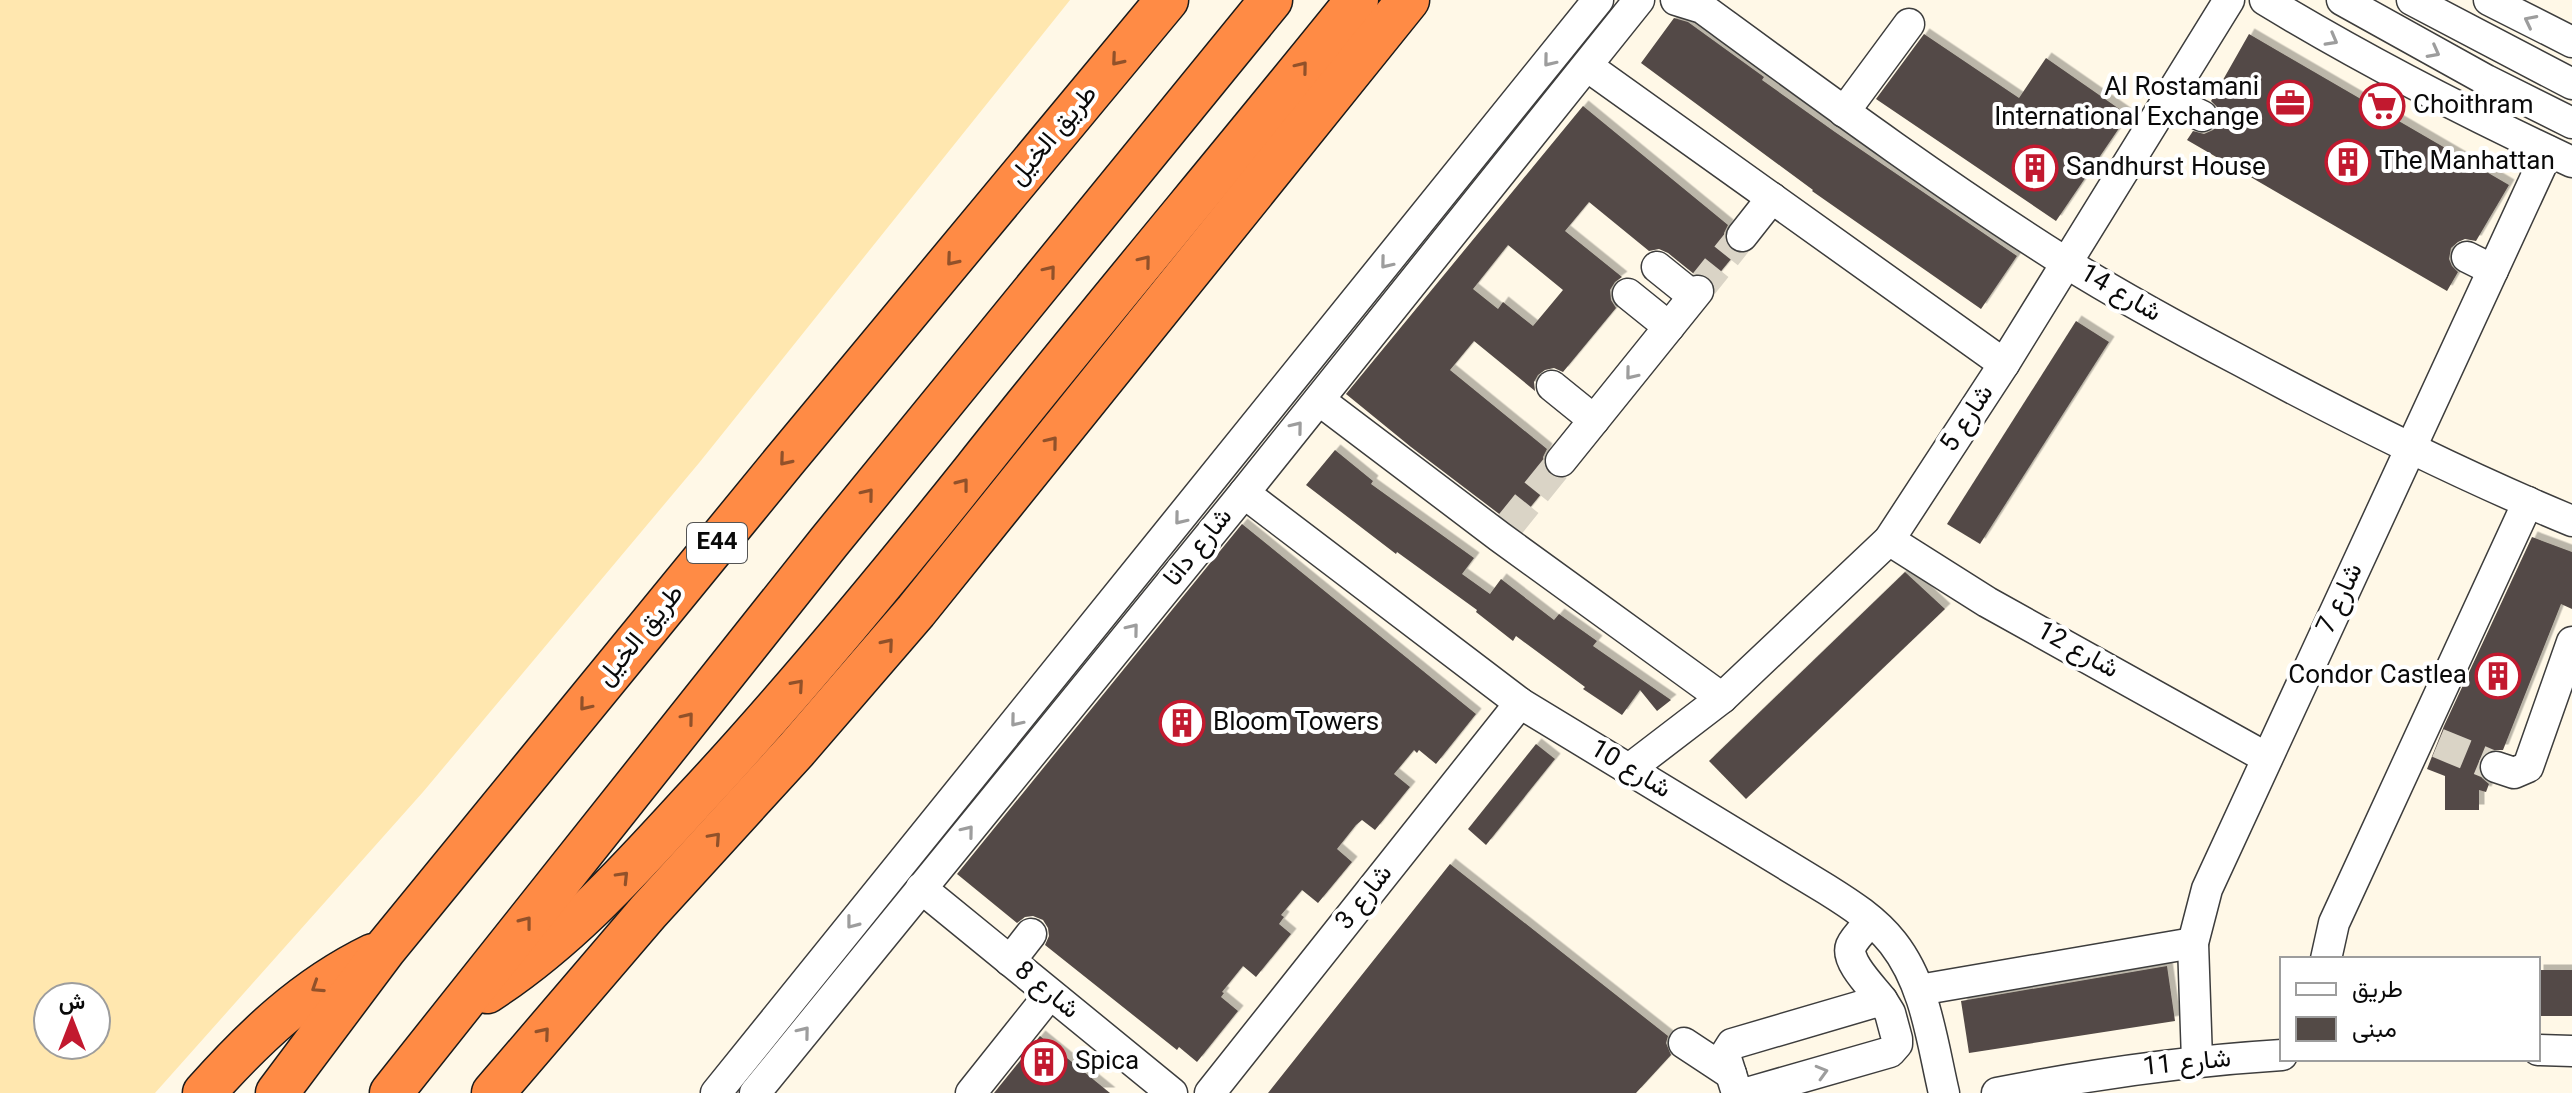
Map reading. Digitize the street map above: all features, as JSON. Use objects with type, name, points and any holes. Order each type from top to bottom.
[{"type":"highway","name":"طريق الخيل","points":[[277,1093],[385,949],[1167,0]]},
{"type":"highway","points":[[391,1093],[811,565],[1271,0]]},
{"type":"highway","points":[[453,1013],[504,980],[565,934],[630,871],[715,778],[875,595],[1357,0]]},
{"type":"highway","points":[[493,1093],[648,912],[816,727],[916,611],[1408,0]]},
{"type":"highway","points":[[204,1093],[281,1014],[331,978],[385,949]]},
{"type":"street","name":"شارع دانا","points":[[716,1093],[1598,0]]},
{"type":"street","name":"شارع دانا","points":[[755,1093],[1246,491],[1639,0]]},
{"type":"street","name":"شارع 5","points":[[1628,770],[1722,698],[1889,540],[2004,364],[2229,0]]},
{"type":"street","points":[[2265,0],[2396,76],[2560,157]]},
{"type":"street","points":[[2342,0],[2486,80],[2572,123]]},
{"type":"street","points":[[2412,0],[2572,84]]},
{"type":"street","points":[[2489,0],[2572,42]]},
{"type":"street","name":"شارع 14","points":[[1692,3],[1937,177],[2066,262],[2160,318],[2308,397],[2572,521]]},
{"type":"street","points":[[1844,112],[1909,24]]},
{"type":"street","points":[[1587,66],[2004,364]]},
{"type":"street","points":[[2167,99],[2202,116]]},
{"type":"street","name":"شارع 7","points":[[2197,1060],[2193,943],[2207,889],[2411,447],[2480,263],[2560,157]]},
{"type":"street","points":[[1742,236],[1772,198]]},
{"type":"street","points":[[1561,461],[1695,294],[1657,267]]},
{"type":"street","points":[[1625,298],[1665,331]]},
{"type":"street","points":[[1555,382],[1598,415]]},
{"type":"street","points":[[1319,400],[1504,532],[1722,698]]},
{"type":"street","points":[[1236,454],[1250,457],[1256,463],[1246,491],[1222,504],[1211,493],[1210,484],[1221,468],[1236,454]]},
{"type":"street","name":"شارع 10","points":[[1246,491],[1520,703],[1826,889],[1871,921],[1892,941],[1908,964],[1919,990],[1944,1093]]},
{"type":"street","points":[[2326,957],[2334,923],[2429,740],[2528,502]]},
{"type":"street","name":"شارع 12","points":[[1889,540],[1987,602],[2267,758]]},
{"type":"street","points":[[2496,767],[2514,773],[2528,767],[2572,642]]},
{"type":"street","name":"شارع 3","points":[[1210,1093],[1520,703]]},
{"type":"street","points":[[909,858],[922,862],[927,868],[920,890],[897,903],[890,900],[885,887],[895,870],[909,858]]},
{"type":"street","name":"شارع 8","points":[[920,890],[1172,1093]]},
{"type":"street","points":[[1738,1087],[1894,1049],[1897,1039],[1890,1013],[1854,964],[1850,953],[1854,942],[1871,921]]},
{"type":"street","points":[[1010,961],[1031,934]]},
{"type":"street","points":[[1919,990],[2193,943]]},
{"type":"street","points":[[971,1093],[1050,994]]},
{"type":"street","points":[[1738,1087],[1725,1055],[1732,1044],[1882,1000]]},
{"type":"street","points":[[1684,1043],[1738,1087]]},
{"type":"street","points":[[2540,1050],[2572,1051]]},
{"type":"street","name":"شارع 11","points":[[1997,1093],[2197,1060],[2280,1055]]},
{"type":"sand","points":[[0,0],[1070,0],[699,463],[423,792],[155,1093],[0,1093]]},
{"type":"building","points":[[1674,18],[1688,22],[1835,132],[2017,256],[1981,309],[1812,191],[1641,63]]},
{"type":"building","name":"Sandhurst House","points":[[1924,34],[2019,98],[2046,58],[2128,115],[2056,221],[1876,99]]},
{"type":"building","name":"The Manhattan","points":[[2249,34],[2509,185],[2476,241],[2465,239],[2451,248],[2449,259],[2458,272],[2447,291],[2187,140],[2193,131],[2204,134],[2218,125],[2220,114],[2211,101]]},
{"type":"building","points":[[1583,106],[1728,225],[1724,233],[1725,242],[1736,253],[1713,281],[1702,273],[1694,274],[1668,253],[1659,249],[1649,251],[1589,202],[1565,231],[1622,277],[1610,290],[1616,308],[1563,372],[1554,368],[1538,375],[1534,382],[1535,391],[1474,341],[1450,370],[1547,449],[1543,457],[1544,467],[1555,477],[1515,526],[1346,394]],"holes":[[[1508,245],[1563,290],[1533,326],[1503,302],[1498,309],[1473,289]]]},
{"type":"building","points":[[2076,321],[2109,342],[1980,544],[1947,524]]},
{"type":"building","points":[[1335,450],[1373,481],[1371,484],[1474,558],[1462,574],[1490,594],[1501,579],[1554,620],[1559,614],[1597,641],[1593,646],[1671,700],[1657,711],[1640,690],[1622,715],[1583,689],[1585,687],[1516,636],[1513,641],[1477,610],[1396,554],[1306,485]]},
{"type":"building","points":[[1242,524],[1476,714],[1436,764],[1419,750],[1417,753],[1414,750],[1394,774],[1410,787],[1375,830],[1362,820],[1356,825],[1337,849],[1352,862],[1318,903],[1302,890],[1281,915],[1284,917],[1279,924],[1291,934],[1256,977],[1243,966],[1222,992],[1221,997],[1238,1011],[1197,1062],[1179,1047],[1177,1050],[1045,945],[1049,936],[1043,920],[1033,916],[1017,923],[957,874]]},
{"type":"building","name":"Condor Castlea","points":[[2532,537],[2572,552],[2572,609],[2561,604],[2503,750],[2492,750],[2479,761],[2482,778],[2489,784],[2486,792],[2479,790],[2479,810],[2445,810],[2445,776],[2427,769]]},
{"type":"building","points":[[1905,572],[1945,609],[1746,799],[1709,761]]},
{"type":"building","points":[[1536,744],[1555,759],[1486,845],[1468,829]]},
{"type":"building","points":[[1450,864],[1668,1036],[1666,1043],[1671,1055],[1636,1093],[1268,1093]]},
{"type":"building","points":[[2167,966],[2175,1021],[1969,1053],[1961,1001]]},
{"type":"building","points":[[2540,970],[2572,970],[2572,1016],[2540,1016]]},
{"type":"building","name":"Spica","points":[[1040,1036],[1110,1093],[994,1093]]},
{"type":"tunnel","points":[[1698,291],[1742,236]]},
{"type":"tunnel","points":[[1508,527],[1561,461]]},
{"type":"tunnel","points":[[2438,743],[2496,767]]},
{"type":"place","name":"Al Rostamani International Exchange","points":[[2290,103]]},
{"type":"place","name":"Choithram","points":[[2382,106]]},
{"type":"place","name":"The Manhattan","points":[[2348,162]]},
{"type":"place","name":"Sandhurst House","points":[[2035,168]]},
{"type":"place","name":"Condor Castlea","points":[[2498,676]]},
{"type":"place","name":"Bloom Towers","points":[[1182,723]]},
{"type":"place","name":"Spica","points":[[1044,1062]]}]
